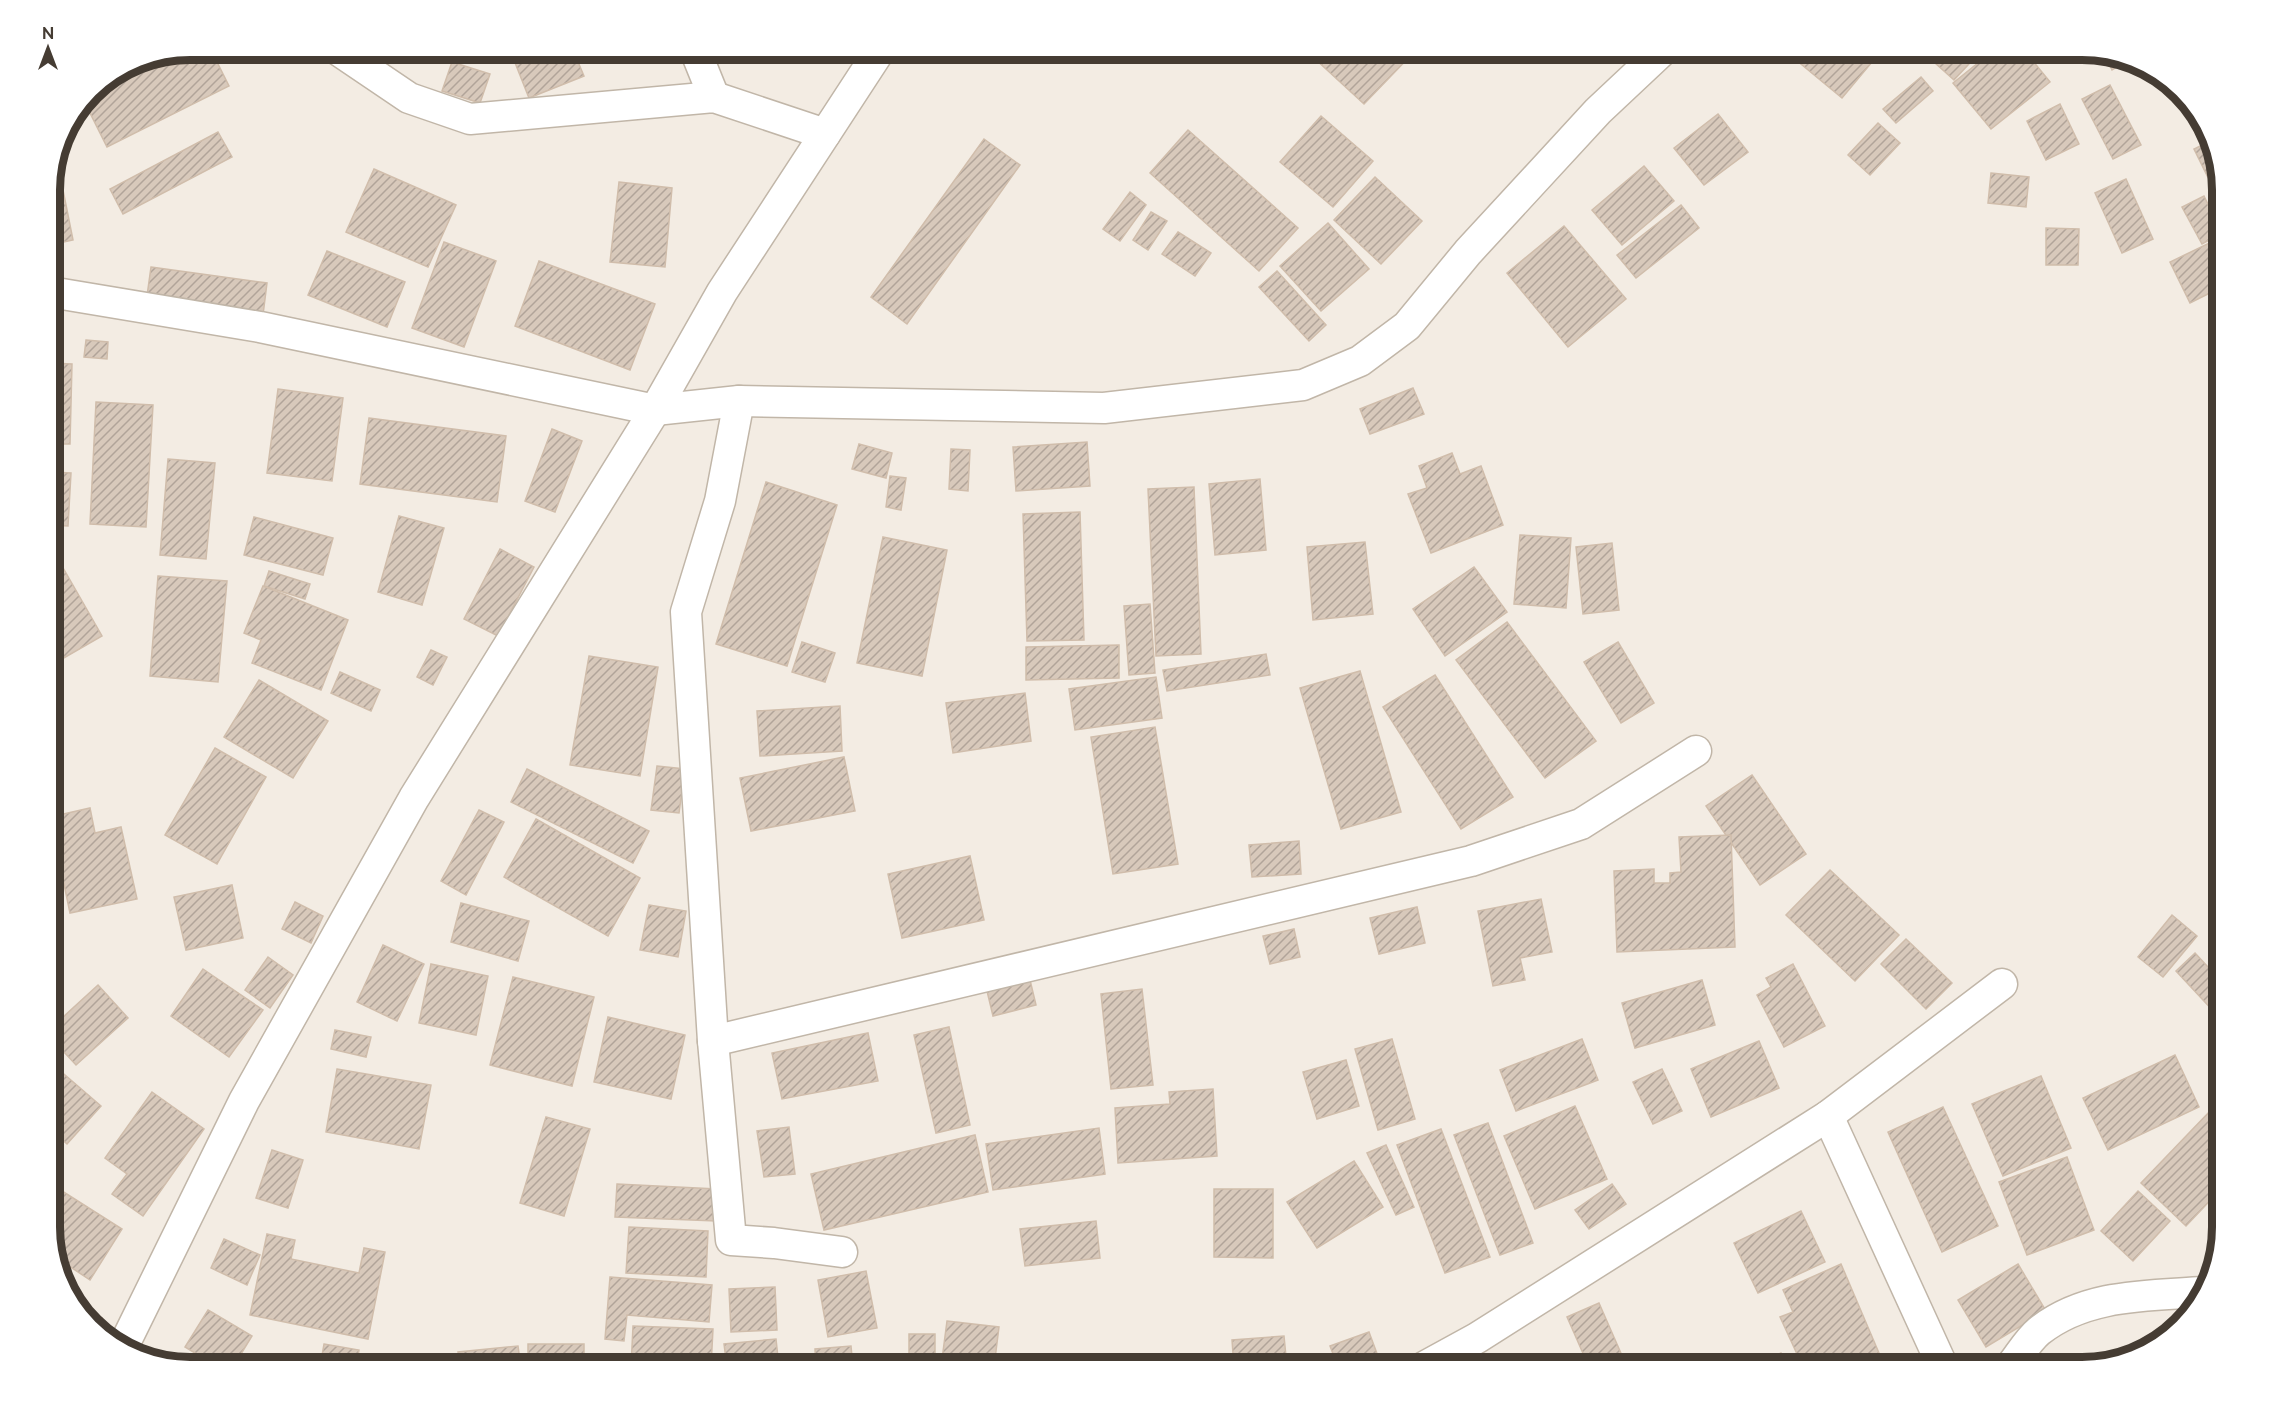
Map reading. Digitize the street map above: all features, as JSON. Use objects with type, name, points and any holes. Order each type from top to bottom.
[{"type":"street","points":[[353,60],[409,98],[470,119],[714,97],[825,134]]},
{"type":"street","points":[[699,60],[714,97]]},
{"type":"street","points":[[126,1341],[244,1101],[414,798],[655,410],[722,292],[873,60]]},
{"type":"street","points":[[60,294],[260,327],[655,410],[739,401],[1104,408],[1303,385],[1360,361],[1407,326],[1468,252],[1598,111],[1652,60]]},
{"type":"street","points":[[739,401],[720,501],[686,612],[713,1041],[731,1240],[843,1252]]},
{"type":"street","points":[[713,1041],[1471,861],[1581,824],[1696,751]]},
{"type":"street","points":[[1443,1357],[1828,1116],[2002,984]]},
{"type":"street","points":[[1828,1116],[1938,1357]]},
{"type":"street","points":[[2018,1357],[2037,1332],[2090,1303],[2141,1296],[2195,1293]]},
{"type":"building","points":[[181,60],[216,60],[229,86],[107,147],[88,109],[104,92],[132,73],[156,64]]},
{"type":"building","points":[[514,60],[577,60],[584,76],[529,98]]},
{"type":"building","points":[[1316,60],[1406,60],[1364,104]]},
{"type":"building","points":[[1796,60],[1874,60],[1842,98]]},
{"type":"building","points":[[1938,60],[1973,60],[1954,80],[1935,63]]},
{"type":"building","points":[[1982,60],[2032,60],[2050,82],[1991,129],[1953,83]]},
{"type":"building","points":[[452,62],[490,74],[480,103],[442,91]]},
{"type":"building","points":[[2108,63],[2120,65],[2112,70]]},
{"type":"building","points":[[1921,77],[1933,91],[1896,123],[1883,109]]},
{"type":"building","points":[[2110,85],[2141,145],[2113,159],[2082,99]]},
{"type":"building","points":[[2060,104],[2079,144],[2046,160],[2027,121]]},
{"type":"building","points":[[1718,114],[1748,152],[1704,185],[1674,148]]},
{"type":"building","points":[[1321,116],[1373,161],[1333,207],[1280,162]]},
{"type":"building","points":[[1878,123],[1900,143],[1870,175],[1848,155]]},
{"type":"building","points":[[1188,130],[1298,228],[1259,271],[1150,173]]},
{"type":"building","points":[[218,132],[232,157],[123,214],[110,189]]},
{"type":"building","points":[[984,139],[1020,165],[907,324],[871,297]]},
{"type":"building","points":[[2204,144],[2210,164],[2212,186],[2194,149]]},
{"type":"building","points":[[1644,166],[1674,201],[1622,245],[1592,210]]},
{"type":"building","points":[[374,169],[456,205],[428,267],[346,232]]},
{"type":"building","points":[[1991,173],[2029,177],[2026,207],[1988,203]]},
{"type":"building","points":[[60,177],[73,240],[60,243]]},
{"type":"building","points":[[1375,177],[1422,221],[1381,264],[1334,220]]},
{"type":"building","points":[[2126,179],[2153,239],[2122,253],[2095,193]]},
{"type":"building","points":[[619,182],[672,188],[665,267],[610,262]]},
{"type":"building","points":[[1130,192],[1146,205],[1120,241],[1103,229]]},
{"type":"building","points":[[2204,196],[2212,212],[2212,238],[2202,244],[2182,207]]},
{"type":"building","points":[[1681,205],[1699,228],[1636,278],[1617,255]]},
{"type":"building","points":[[1151,212],[1167,221],[1148,250],[1133,240]]},
{"type":"building","points":[[1328,223],[1369,269],[1321,311],[1280,266]]},
{"type":"building","points":[[1564,226],[1626,299],[1568,347],[1507,273]]},
{"type":"building","points":[[2046,228],[2079,229],[2078,265],[2046,265]]},
{"type":"building","points":[[1178,232],[1211,253],[1195,276],[1162,254]]},
{"type":"building","points":[[444,242],[496,261],[464,347],[412,328]]},
{"type":"building","points":[[2212,242],[2212,292],[2190,303],[2170,262]]},
{"type":"building","points":[[327,251],[405,282],[387,327],[308,295]]},
{"type":"building","points":[[539,261],[655,304],[630,370],[515,326]]},
{"type":"building","points":[[151,267],[267,283],[263,315],[147,296]]},
{"type":"building","points":[[1277,271],[1326,325],[1309,341],[1259,287]]},
{"type":"building","points":[[86,340],[108,342],[107,359],[84,357]]},
{"type":"building","points":[[60,363],[72,364],[70,444],[60,444]]},
{"type":"building","points":[[1413,388],[1424,414],[1370,434],[1360,409]]},
{"type":"building","points":[[278,389],[343,398],[332,481],[267,473]]},
{"type":"building","points":[[96,402],[153,405],[146,527],[90,524]]},
{"type":"building","points":[[369,418],[506,436],[497,502],[360,484]]},
{"type":"building","points":[[552,429],[582,441],[555,512],[525,501]]},
{"type":"building","points":[[1087,442],[1090,486],[1016,491],[1013,447]]},
{"type":"building","points":[[859,444],[892,453],[886,478],[852,469]]},
{"type":"building","points":[[951,449],[970,450],[968,491],[949,489]]},
{"type":"building","points":[[1452,453],[1460,474],[1481,466],[1503,525],[1431,553],[1408,494],[1427,488],[1419,466]]},
{"type":"building","points":[[168,459],[215,463],[206,559],[160,555]]},
{"type":"building","points":[[60,472],[71,473],[68,526],[60,526]]},
{"type":"building","points":[[890,476],[906,478],[901,510],[886,507]]},
{"type":"building","points":[[1260,479],[1266,550],[1215,555],[1209,484]]},
{"type":"building","points":[[766,482],[837,505],[787,666],[716,644]]},
{"type":"building","points":[[1194,487],[1201,654],[1156,656],[1148,489]]},
{"type":"building","points":[[1080,512],[1084,640],[1027,641],[1023,514]]},
{"type":"building","points":[[399,516],[444,528],[422,605],[378,592]]},
{"type":"building","points":[[254,517],[333,538],[323,575],[244,555]]},
{"type":"building","points":[[1520,535],[1571,538],[1566,608],[1514,604]]},
{"type":"building","points":[[883,537],[947,550],[922,676],[857,663]]},
{"type":"building","points":[[1365,542],[1373,614],[1313,620],[1307,547]]},
{"type":"building","points":[[1612,543],[1619,610],[1583,614],[1576,547]]},
{"type":"building","points":[[500,549],[534,567],[498,636],[464,619]]},
{"type":"building","points":[[60,562],[102,636],[60,660]]},
{"type":"building","points":[[1474,567],[1507,612],[1445,656],[1413,609]]},
{"type":"building","points":[[269,571],[310,584],[305,599],[264,586]]},
{"type":"building","points":[[158,576],[227,581],[218,682],[150,676]]},
{"type":"building","points":[[263,586],[348,620],[321,690],[252,663],[261,640],[244,633]]},
{"type":"building","points":[[1150,604],[1155,673],[1129,675],[1124,606]]},
{"type":"building","points":[[1507,622],[1596,741],[1545,778],[1456,660]]},
{"type":"building","points":[[802,642],[835,653],[825,682],[792,672]]},
{"type":"building","points":[[1618,642],[1654,703],[1621,723],[1584,662]]},
{"type":"building","points":[[1119,645],[1119,678],[1026,680],[1026,647]]},
{"type":"building","points":[[431,650],[447,657],[433,685],[417,677]]},
{"type":"building","points":[[1266,654],[1270,675],[1167,691],[1163,670]]},
{"type":"building","points":[[589,656],[658,667],[640,776],[570,765]]},
{"type":"building","points":[[1360,671],[1401,812],[1341,829],[1300,688]]},
{"type":"building","points":[[340,672],[380,690],[371,711],[331,693]]},
{"type":"building","points":[[1435,675],[1513,797],[1461,829],[1383,707]]},
{"type":"building","points":[[1156,677],[1162,718],[1075,730],[1069,689]]},
{"type":"building","points":[[259,680],[328,721],[293,778],[224,737]]},
{"type":"building","points":[[1025,693],[1031,741],[953,753],[946,703]]},
{"type":"building","points":[[840,706],[842,751],[760,756],[757,711]]},
{"type":"building","points":[[1155,727],[1178,864],[1113,874],[1091,737]]},
{"type":"building","points":[[215,748],[266,777],[217,864],[165,835]]},
{"type":"building","points":[[844,757],[855,811],[751,831],[740,778]]},
{"type":"building","points":[[657,766],[685,769],[679,813],[651,810]]},
{"type":"building","points":[[527,769],[649,831],[633,863],[511,802]]},
{"type":"building","points":[[1752,775],[1806,854],[1760,885],[1706,806]]},
{"type":"building","points":[[90,808],[95,833],[121,827],[137,899],[70,913],[60,865],[60,815]]},
{"type":"building","points":[[479,810],[504,822],[466,895],[441,881]]},
{"type":"building","points":[[536,819],[640,878],[608,936],[504,877]]},
{"type":"building","points":[[1731,835],[1735,947],[1617,952],[1614,871],[1654,869],[1654,883],[1670,883],[1670,873],[1681,872],[1679,837]]},
{"type":"building","points":[[1299,841],[1301,874],[1252,877],[1249,845]]},
{"type":"building","points":[[970,856],[984,920],[902,938],[888,874]]},
{"type":"building","points":[[1830,870],[1899,935],[1855,981],[1786,915]]},
{"type":"building","points":[[232,885],[243,938],[186,950],[174,897]]},
{"type":"building","points":[[1541,899],[1552,952],[1520,958],[1525,980],[1493,986],[1478,911]]},
{"type":"building","points":[[295,902],[323,916],[311,943],[282,929]]},
{"type":"building","points":[[461,903],[529,921],[518,961],[451,942]]},
{"type":"building","points":[[649,905],[686,911],[678,957],[640,950]]},
{"type":"building","points":[[1417,907],[1425,943],[1379,954],[1370,918]]},
{"type":"building","points":[[2172,915],[2197,936],[2163,977],[2138,957]]},
{"type":"building","points":[[1294,929],[1300,957],[1270,964],[1263,936]]},
{"type":"building","points":[[1906,939],[1952,983],[1926,1009],[1881,964]]},
{"type":"building","points":[[383,945],[424,964],[397,1021],[357,1002]]},
{"type":"building","points":[[2195,953],[2212,971],[2212,1010],[2176,971]]},
{"type":"building","points":[[268,957],[293,975],[270,1008],[245,990]]},
{"type":"building","points":[[431,964],[488,976],[476,1035],[419,1023]]},
{"type":"building","points":[[1793,964],[1825,1026],[1784,1047],[1757,995],[1771,987],[1766,978]]},
{"type":"building","points":[[203,969],[263,1010],[229,1057],[171,1016]]},
{"type":"building","points":[[513,977],[594,997],[572,1086],[490,1065]]},
{"type":"building","points":[[1030,980],[1036,1005],[993,1016],[987,991]]},
{"type":"building","points":[[1702,980],[1715,1025],[1635,1048],[1622,1003]]},
{"type":"building","points":[[98,985],[128,1018],[76,1065],[60,1048],[60,1020]]},
{"type":"building","points":[[1142,989],[1153,1085],[1111,1089],[1101,994]]},
{"type":"building","points":[[608,1017],[685,1035],[671,1099],[594,1082]]},
{"type":"building","points":[[949,1027],[970,1125],[936,1133],[914,1035]]},
{"type":"building","points":[[335,1030],[371,1037],[366,1057],[331,1049]]},
{"type":"building","points":[[868,1033],[878,1081],[782,1099],[772,1053]]},
{"type":"building","points":[[1392,1039],[1415,1119],[1378,1130],[1355,1049]]},
{"type":"building","points":[[1582,1039],[1598,1080],[1516,1111],[1500,1070]]},
{"type":"building","points":[[1759,1041],[1779,1088],[1711,1117],[1691,1069]]},
{"type":"building","points":[[2175,1055],[2199,1107],[2108,1150],[2083,1098]]},
{"type":"building","points":[[1346,1060],[1359,1106],[1317,1119],[1303,1072]]},
{"type":"building","points":[[337,1069],[431,1085],[419,1149],[326,1132]]},
{"type":"building","points":[[1662,1069],[1682,1111],[1653,1124],[1633,1082]]},
{"type":"building","points":[[60,1071],[101,1106],[67,1144],[60,1138]]},
{"type":"building","points":[[2041,1076],[2071,1148],[2003,1176],[1972,1104]]},
{"type":"building","points":[[1213,1089],[1217,1156],[1118,1163],[1115,1108],[1170,1104],[1169,1092]]},
{"type":"building","points":[[152,1092],[204,1129],[143,1216],[112,1194],[127,1174],[105,1158]]},
{"type":"building","points":[[1575,1106],[1607,1179],[1535,1209],[1504,1136]]},
{"type":"building","points":[[1943,1107],[1998,1226],[1942,1252],[1888,1132]]},
{"type":"building","points":[[2212,1111],[2212,1199],[2186,1226],[2141,1183]]},
{"type":"building","points":[[546,1117],[590,1129],[564,1216],[520,1203]]},
{"type":"building","points":[[1488,1123],[1533,1243],[1500,1255],[1454,1135]]},
{"type":"building","points":[[789,1127],[795,1174],[764,1177],[757,1131]]},
{"type":"building","points":[[1099,1128],[1105,1174],[993,1190],[986,1144]]},
{"type":"building","points":[[1441,1129],[1490,1257],[1445,1273],[1397,1145]]},
{"type":"building","points":[[975,1135],[988,1192],[824,1230],[811,1174]]},
{"type":"building","points":[[1386,1145],[1414,1207],[1396,1215],[1367,1153]]},
{"type":"building","points":[[272,1150],[303,1160],[288,1208],[256,1198]]},
{"type":"building","points":[[2067,1157],[2094,1230],[2027,1255],[1999,1182]]},
{"type":"building","points":[[1354,1161],[1383,1207],[1317,1248],[1287,1202]]},
{"type":"building","points":[[617,1184],[717,1189],[716,1221],[615,1217]]},
{"type":"building","points":[[1612,1184],[1626,1204],[1589,1229],[1575,1210]]},
{"type":"building","points":[[1214,1189],[1273,1189],[1273,1258],[1214,1257]]},
{"type":"building","points":[[62,1191],[122,1229],[90,1280],[65,1264],[60,1236],[60,1194]]},
{"type":"building","points":[[2138,1191],[2170,1221],[2133,1261],[2101,1231]]},
{"type":"building","points":[[1801,1211],[1825,1262],[1758,1293],[1734,1243]]},
{"type":"building","points":[[1096,1221],[1100,1258],[1025,1266],[1020,1229]]},
{"type":"building","points":[[629,1227],[708,1231],[706,1277],[626,1273]]},
{"type":"building","points":[[267,1234],[295,1240],[291,1259],[359,1273],[364,1248],[385,1252],[368,1339],[250,1315]]},
{"type":"building","points":[[224,1239],[260,1255],[247,1285],[211,1268]]},
{"type":"building","points":[[1841,1264],[1879,1353],[1869,1357],[1798,1357],[1780,1317],[1793,1312],[1783,1290]]},
{"type":"building","points":[[2018,1264],[2046,1311],[1986,1347],[1958,1300]]},
{"type":"building","points":[[866,1271],[877,1328],[828,1337],[818,1280]]},
{"type":"building","points":[[610,1277],[712,1285],[709,1322],[627,1315],[624,1341],[605,1339]]},
{"type":"building","points":[[775,1287],[777,1330],[731,1332],[729,1289]]},
{"type":"building","points":[[1599,1303],[1623,1357],[1585,1357],[1567,1317]]},
{"type":"building","points":[[208,1310],[252,1336],[239,1357],[202,1357],[185,1347]]},
{"type":"building","points":[[91,1311],[102,1318],[100,1321]]},
{"type":"building","points":[[947,1321],[999,1327],[995,1357],[942,1357]]},
{"type":"building","points":[[633,1326],[713,1329],[712,1357],[631,1357]]},
{"type":"building","points":[[1369,1332],[1378,1357],[1334,1357],[1330,1346]]},
{"type":"building","points":[[909,1334],[935,1334],[935,1357],[909,1357]]},
{"type":"building","points":[[1284,1336],[1286,1357],[1233,1357],[1232,1340]]},
{"type":"building","points":[[776,1339],[778,1357],[726,1357],[724,1344]]},
{"type":"building","points":[[324,1344],[359,1350],[358,1357],[322,1357]]},
{"type":"building","points":[[528,1344],[584,1344],[584,1357],[528,1357]]},
{"type":"building","points":[[518,1346],[520,1357],[459,1357],[458,1352]]},
{"type":"building","points":[[851,1346],[852,1357],[815,1357],[815,1349]]}]
